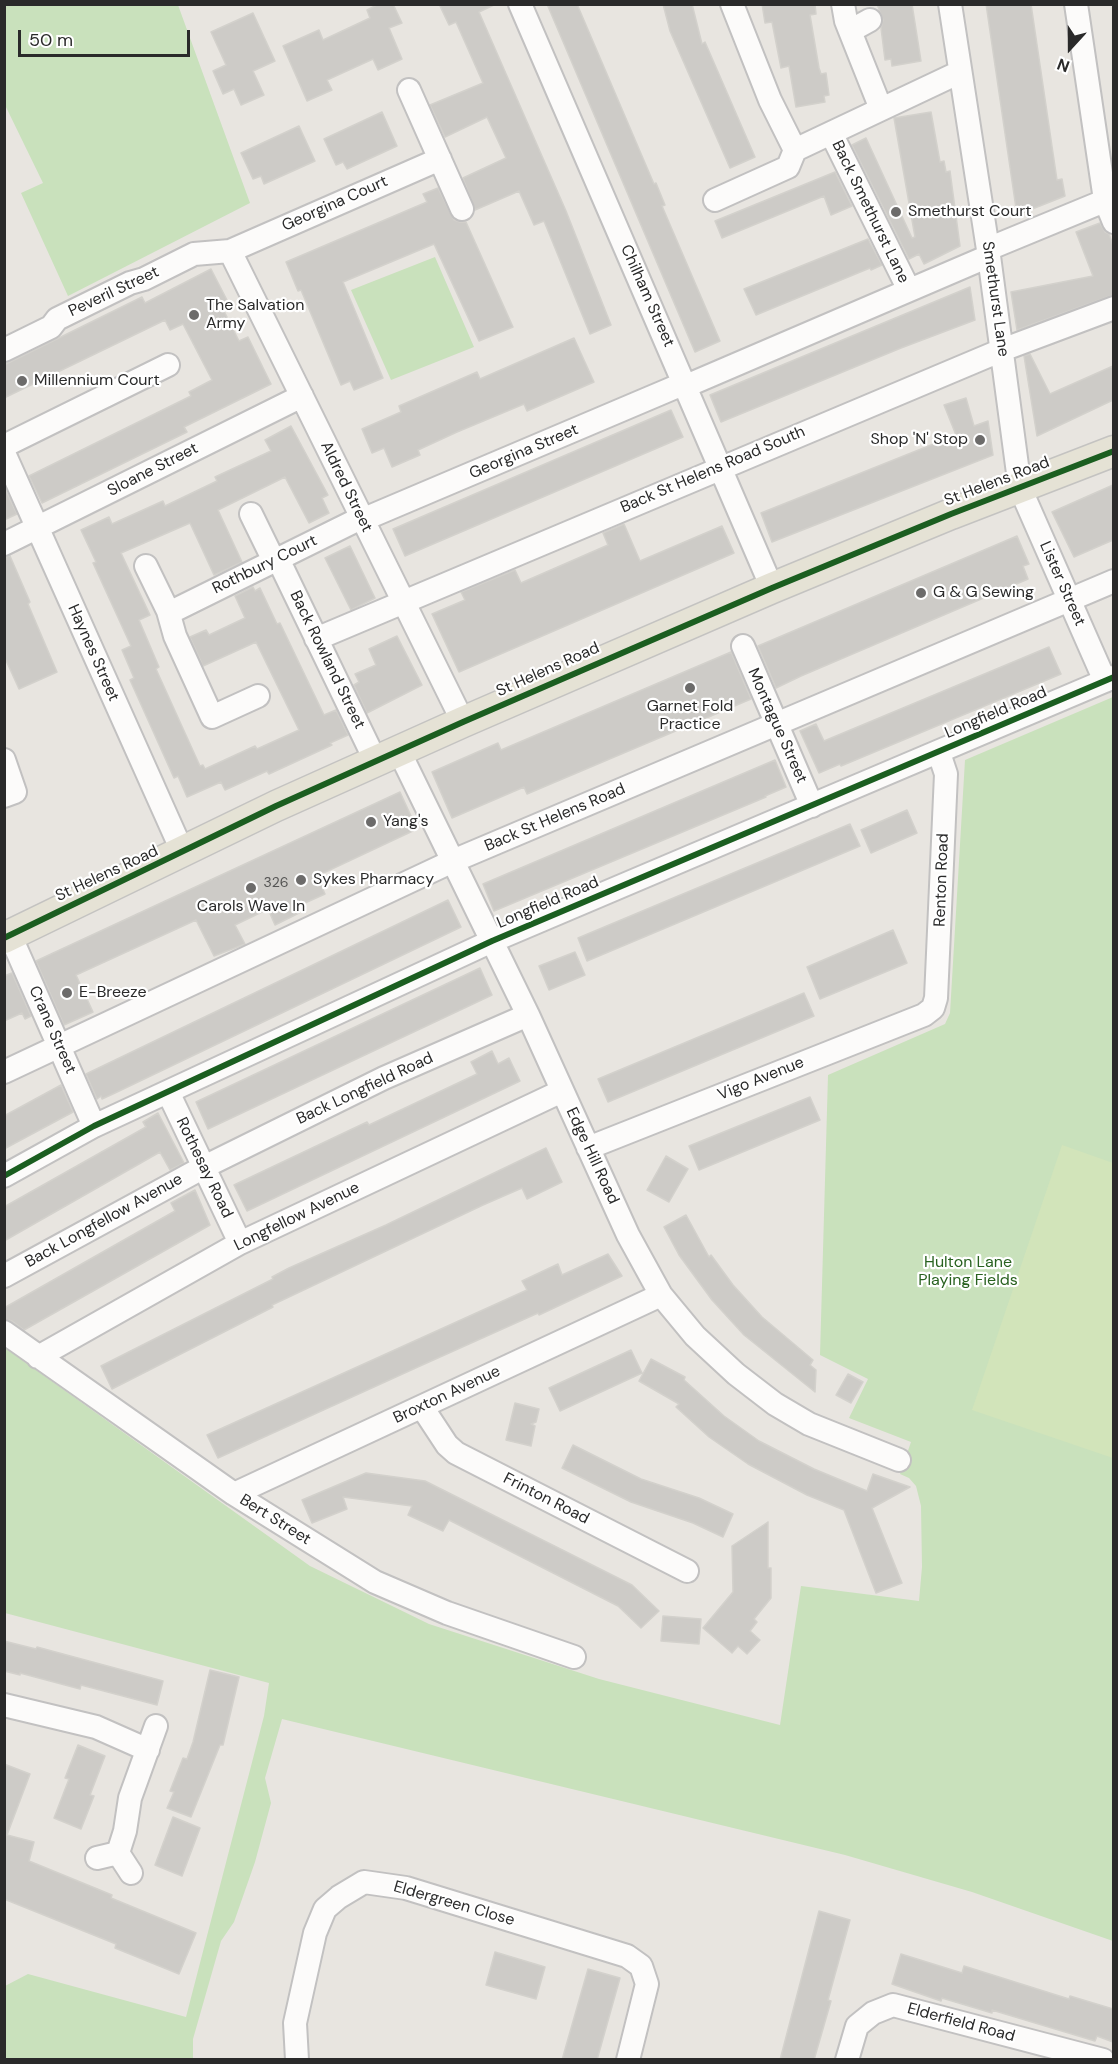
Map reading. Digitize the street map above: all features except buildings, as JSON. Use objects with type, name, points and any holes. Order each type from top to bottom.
[{"type":"main road","name":"St Helens Road","points":[[7,936],[276,806],[463,722],[772,588],[951,514],[1113,451]]},
{"type":"street","name":"Chilham Street","points":[[520,4],[772,588]]},
{"type":"street","points":[[732,4],[770,100],[795,150]]},
{"type":"street","points":[[843,4],[850,31],[881,109]]},
{"type":"street","name":"Smethurst Lane","points":[[950,4],[989,253],[1020,488]]},
{"type":"street","points":[[1076,4],[1113,222]]},
{"type":"street","points":[[850,31],[870,21]]},
{"type":"street","points":[[715,200],[788,167],[795,150],[960,72]]},
{"type":"street","points":[[409,90],[462,209]]},
{"type":"street","name":"Back Smethurst Lane","points":[[831,133],[909,290]]},
{"type":"street","name":"Georgina Court","points":[[230,251],[440,159]]},
{"type":"street","name":"Georgina Street","points":[[361,519],[909,290],[1109,199]]},
{"type":"street","name":"Peveril Street","points":[[4,350],[51,327],[57,319],[194,254],[230,251]]},
{"type":"street","name":"Aldred Street","points":[[230,251],[463,722]]},
{"type":"street","name":"Back St Helens Road South","points":[[316,639],[1002,350],[1113,308]]},
{"type":"street","points":[[4,446],[168,365]]},
{"type":"street","name":"Sloane Street","points":[[4,544],[302,396]]},
{"type":"street","name":"Haynes Street","points":[[4,453],[183,852]]},
{"type":"street","name":"Lister Street","points":[[1020,488],[1069,601],[1109,679]]},
{"type":"street","name":"Back Rowland Street","points":[[251,514],[316,639],[387,756]]},
{"type":"street","name":"Rothbury Court","points":[[169,613],[361,519]]},
{"type":"street","points":[[146,566],[169,613],[175,636],[212,717],[258,696]]},
{"type":"street","name":"Back St Helens Road","points":[[4,1072],[453,861],[1113,581]]},
{"type":"street","name":"Montague Street","points":[[743,646],[813,806]]},
{"type":"street","name":"Longfield Road","points":[[4,1176],[94,1126],[492,941],[1109,679]]},
{"type":"street","name":"Renton Road","points":[[933,1008],[936,998],[946,774],[939,753]]},
{"type":"street","name":"Edge Hill Road","points":[[387,756],[453,861],[528,1015],[628,1235],[661,1295],[695,1336],[736,1374],[775,1404],[809,1424],[899,1460]]},
{"type":"street","points":[[4,760],[15,792],[4,796]]},
{"type":"street","name":"Crane Street","points":[[7,936],[60,1047],[94,1126]]},
{"type":"street","name":"Vigo Avenue","points":[[588,1148],[924,1015],[933,1008]]},
{"type":"street","name":"Back Longfield Road","points":[[204,1167],[384,1078],[528,1015]]},
{"type":"street","name":"Longfellow Avenue","points":[[38,1357],[240,1243],[562,1091]]},
{"type":"street","name":"Rothesay Road","points":[[168,1092],[240,1243]]},
{"type":"street","name":"Back Longfellow Avenue","points":[[4,1276],[204,1167]]},
{"type":"street","name":"Broxton Avenue","points":[[234,1494],[661,1295]]},
{"type":"street","name":"Bert Street","points":[[4,1332],[234,1494],[375,1582],[447,1613],[574,1657]]},
{"type":"street","name":"Frinton Road","points":[[422,1407],[447,1445],[456,1453],[687,1571]]},
{"type":"street","points":[[4,1705],[96,1727],[148,1750]]},
{"type":"street","points":[[131,1873],[107,1855],[125,1831],[130,1798],[156,1726]]},
{"type":"street","name":"Eldergreen Close","points":[[297,2060],[295,2023],[315,1933],[326,1909],[339,1897],[364,1882],[405,1888],[627,1956],[641,1966],[647,1984],[628,2060]]},
{"type":"street","name":"Elderfield Road","points":[[846,2060],[857,2026],[873,2013],[893,2005],[1103,2060]]},
{"type":"green space","points":[[5,4],[178,5],[250,203],[68,296],[21,193],[43,183],[5,105]]},
{"type":"green space","points":[[435,257],[474,347],[391,380],[351,290]]},
{"type":"green space","name":"Hulton Lane Playing Fields","points":[[1113,697],[1113,1941],[972,1892],[845,1855],[282,1719],[265,1778],[271,1803],[255,1862],[234,1922],[221,1941],[193,2039],[193,2059],[5,2059],[5,1986],[28,1974],[186,2017],[264,1716],[269,1683],[5,1613],[4,1347],[310,1566],[429,1624],[599,1679],[780,1725],[801,1586],[919,1601],[922,1567],[921,1506],[916,1486],[909,1478],[900,1474],[911,1442],[849,1418],[868,1379],[820,1355],[828,1075],[945,1024],[950,1013],[965,760]]},
{"type":"green space","points":[[1062,1145],[1113,1163],[1113,1458],[972,1410]]},
{"type":"cycle path","points":[[4,938],[276,806],[463,722],[772,588],[951,514],[1114,451]]},
{"type":"cycle path","points":[[4,1176],[94,1126],[492,941],[1114,677]]},
{"type":"place","name":"Smethurst Court","points":[[896,212]]},
{"type":"place","name":"The Salvation Army","points":[[194,315]]},
{"type":"place","name":"Millennium Court","points":[[22,381]]},
{"type":"place","name":"Shop 'N' Stop","points":[[980,440]]},
{"type":"place","name":"G & G Sewing","points":[[921,593]]},
{"type":"place","name":"Garnet Fold Practice","points":[[690,688]]},
{"type":"place","name":"Yang's","points":[[371,822]]},
{"type":"place","name":"Sykes Pharmacy","points":[[301,880]]},
{"type":"place","name":"Carols Wave In","points":[[251,888]]},
{"type":"place","name":"E-Breeze","points":[[67,993]]}]
